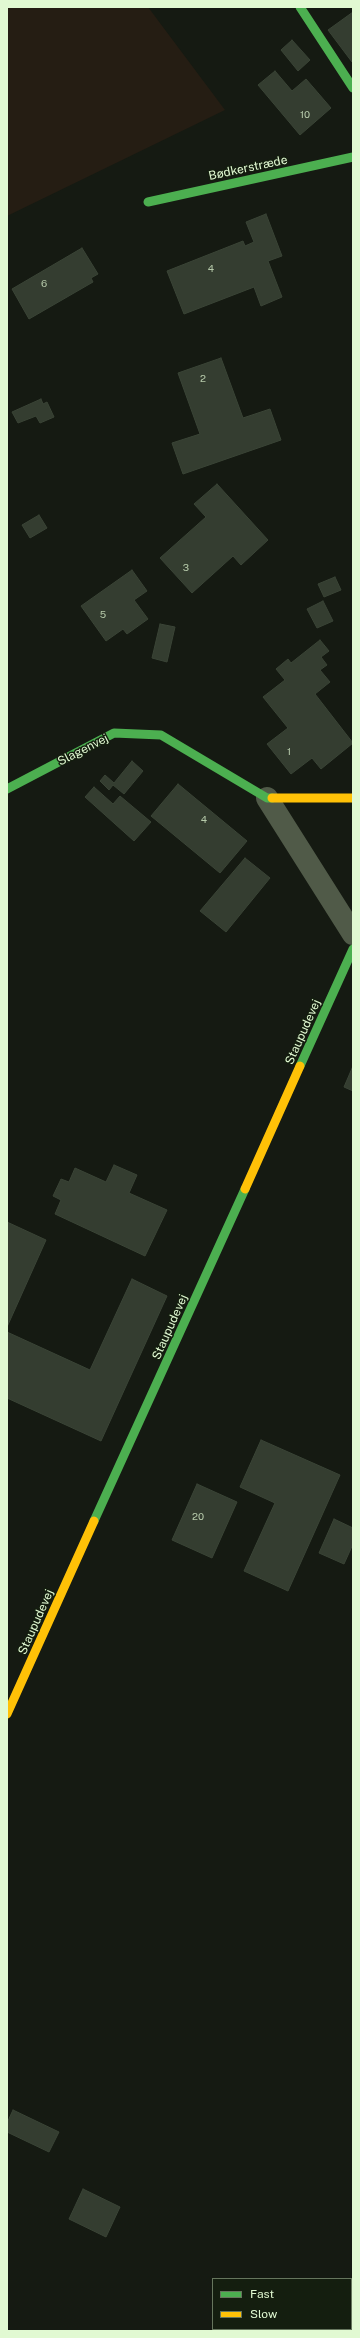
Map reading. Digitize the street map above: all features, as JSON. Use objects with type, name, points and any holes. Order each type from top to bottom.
[{"type":"street","points":[[300,7],[353,88]]},
{"type":"street","name":"Bødkerstræde","points":[[148,202],[353,157]]},
{"type":"street","name":"Slagenvej","points":[[7,789],[114,733],[161,735],[267,798],[353,934]]},
{"type":"street","points":[[267,798],[353,798]]},
{"type":"street","name":"Staupudevej","points":[[7,1714],[353,949]]},
{"type":"shaded area","points":[[7,7],[148,7],[225,110],[7,216]]},
{"type":"building","points":[[353,12],[353,62],[352,62],[328,30]]},
{"type":"building","points":[[292,40],[310,60],[298,71],[281,50]]},
{"type":"building","points":[[275,71],[292,91],[306,79],[331,108],[300,135],[258,85]]},
{"type":"building","points":[[266,214],[282,256],[268,261],[282,297],[261,306],[254,287],[184,314],[167,271],[243,241],[245,246],[254,242],[246,222]]},
{"type":"building","points":[[82,248],[98,274],[91,278],[93,282],[29,319],[12,289]]},
{"type":"building","points":[[221,358],[243,418],[270,409],[281,440],[183,474],[172,443],[200,434],[178,373]]},
{"type":"building","points":[[41,399],[43,404],[47,402],[54,417],[40,423],[36,416],[18,423],[12,412]]},
{"type":"building","points":[[217,484],[268,540],[241,565],[233,556],[192,593],[160,558],[206,517],[194,504]]},
{"type":"building","points":[[39,515],[47,528],[30,538],[22,525]]},
{"type":"building","points":[[132,570],[147,591],[134,600],[148,619],[127,634],[123,629],[106,641],[81,606]]},
{"type":"building","points":[[335,577],[341,590],[324,597],[318,584]]},
{"type":"building","points":[[323,601],[333,621],[317,628],[307,609]]},
{"type":"building","points":[[160,624],[175,627],[167,662],[152,658]]},
{"type":"building","points":[[320,640],[329,651],[321,657],[327,665],[320,670],[330,682],[315,694],[353,743],[321,769],[312,758],[291,774],[267,744],[288,728],[263,697],[285,680],[276,669],[288,659],[291,663]]},
{"type":"building","points":[[132,761],[143,771],[124,794],[113,785],[109,790],[100,781],[105,775],[114,783]]},
{"type":"building","points":[[178,784],[247,841],[220,873],[151,816]]},
{"type":"building","points":[[94,787],[113,804],[120,796],[151,822],[134,841],[85,797]]},
{"type":"building","points":[[245,858],[270,878],[226,932],[200,911]]},
{"type":"building","points":[[353,1066],[353,1091],[344,1087]]},
{"type":"building","points":[[114,1165],[137,1175],[129,1193],[167,1210],[145,1256],[55,1214],[61,1200],[53,1196],[61,1179],[69,1182],[75,1168],[106,1182]]},
{"type":"building","points":[[7,1222],[46,1240],[7,1327]]},
{"type":"building","points":[[132,1279],[167,1296],[101,1441],[7,1398],[7,1332],[90,1370]]},
{"type":"building","points":[[261,1440],[340,1475],[288,1591],[244,1571],[275,1503],[240,1487]]},
{"type":"building","points":[[197,1484],[237,1502],[212,1558],[172,1540]]},
{"type":"building","points":[[334,1519],[353,1528],[353,1544],[344,1564],[319,1553]]},
{"type":"building","points":[[13,2110],[59,2132],[49,2152],[7,2132],[7,2123]]},
{"type":"building","points":[[83,2189],[120,2207],[106,2237],[69,2219]]},
{"type":"traffic: fast","points":[[300,7],[353,88]]},
{"type":"traffic: fast","points":[[148,202],[353,157]]},
{"type":"traffic: fast","points":[[7,789],[114,733],[161,735],[267,798],[272,798]]},
{"type":"traffic: fast","points":[[300,1066],[353,949]]},
{"type":"traffic: fast","points":[[94,1521],[245,1189]]},
{"type":"traffic: slow","points":[[272,798],[353,798]]},
{"type":"traffic: slow","points":[[245,1189],[300,1066]]},
{"type":"traffic: slow","points":[[7,1714],[94,1521]]}]
